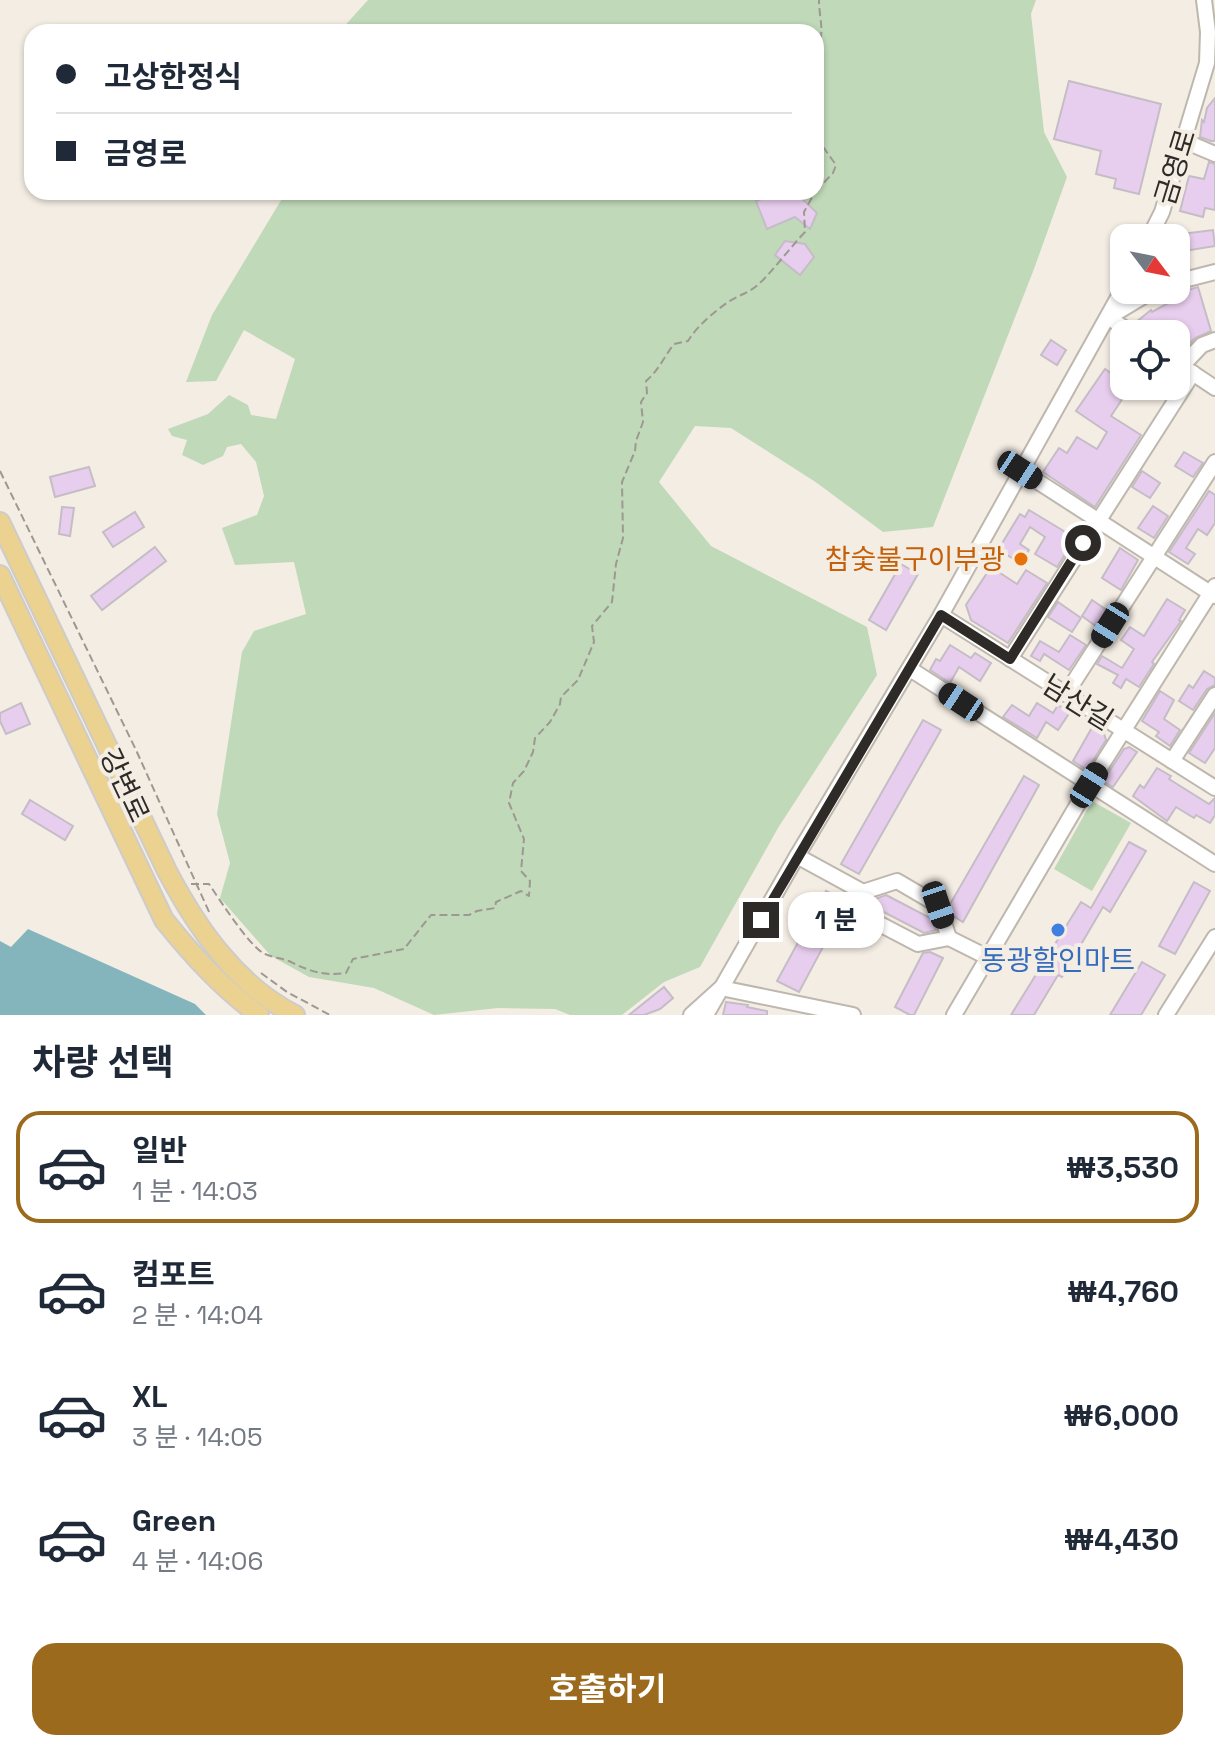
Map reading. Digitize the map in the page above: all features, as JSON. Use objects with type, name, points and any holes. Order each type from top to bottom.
[{"type":"main road","name":"강변로","points":[[0,522],[175,887],[213,946],[264,994],[295,1015]]},
{"type":"main road","name":"강변로","points":[[0,575],[164,920],[191,955],[230,993],[259,1015]]},
{"type":"street","name":"금영로","points":[[1156,224],[1207,63],[1208,32],[1204,0]]},
{"type":"street","points":[[1182,140],[1215,154]]},
{"type":"street","points":[[1190,278],[1215,272]]},
{"type":"street","points":[[706,1015],[910,669],[1115,304]]},
{"type":"street","points":[[1108,317],[1130,304]]},
{"type":"street","points":[[1108,317],[1112,320]]},
{"type":"street","points":[[1190,360],[1202,345],[1215,340]]},
{"type":"street","points":[[1190,371],[1215,388]]},
{"type":"street","points":[[1010,659],[1097,520],[1165,400]]},
{"type":"street","points":[[1066,694],[1215,462]]},
{"type":"street","points":[[954,1015],[1089,785],[1214,591],[1020,470]]},
{"type":"street","name":"남산길","points":[[941,615],[1215,788]]},
{"type":"street","points":[[910,669],[1215,864]]},
{"type":"street","points":[[1172,761],[1215,695]]},
{"type":"street","points":[[797,856],[863,892],[897,881],[938,905],[949,938]]},
{"type":"street","points":[[863,892],[870,919],[906,938],[918,944],[949,938],[987,957]]},
{"type":"street","points":[[1166,1015],[1215,937]]},
{"type":"street","points":[[721,988],[847,1015]]},
{"type":"street","points":[[691,1015],[721,988]]},
{"type":"path","points":[[819,0],[823,24]]},
{"type":"path","points":[[824,148],[836,165],[824,182]]},
{"type":"path","points":[[175,887],[209,884],[262,952],[307,971],[335,975],[346,973],[353,959],[404,949],[431,915],[469,915],[495,908],[496,902],[521,891],[529,896],[530,881],[521,871],[524,839],[509,803],[513,783],[524,771],[533,752],[535,738],[550,722],[561,697],[578,680],[594,642],[592,626],[612,602],[616,564],[623,538],[622,482],[643,422],[641,402],[647,393],[646,381],[660,367],[674,344],[688,341],[694,331],[715,313],[760,283],[786,258],[788,250],[805,232],[804,212],[810,200]]},
{"type":"path","points":[[0,471],[136,750],[210,914]]},
{"type":"path","points":[[257,970],[287,992],[330,1015]]},
{"type":"green space","points":[[368,0],[1036,0],[1031,14],[1044,132],[1067,177],[933,527],[883,532],[817,483],[731,428],[695,426],[659,482],[711,546],[867,627],[877,675],[778,828],[700,967],[664,982],[622,1015],[570,1015],[555,1009],[498,1008],[434,1015],[374,988],[309,977],[271,956],[220,898],[230,863],[217,814],[242,652],[254,631],[306,614],[294,562],[235,565],[222,528],[257,515],[264,496],[256,462],[241,444],[227,447],[223,456],[203,465],[182,455],[187,440],[172,436],[168,429],[208,414],[229,395],[248,405],[251,415],[276,419],[295,359],[244,330],[216,381],[186,382],[212,315],[281,200],[824,200],[824,24],[346,24]]},
{"type":"green space","points":[[1092,801],[1131,823],[1092,891],[1054,869]]},
{"type":"water","points":[[28,929],[195,1004],[206,1015],[0,1015],[0,941],[11,947]]},
{"type":"building","points":[[1069,81],[1161,104],[1139,194],[1114,188],[1116,179],[1096,174],[1101,151],[1054,139]]},
{"type":"building","points":[[1215,98],[1215,141],[1211,141],[1200,137],[1202,120],[1204,122],[1207,108]]},
{"type":"building","points":[[1209,162],[1215,164],[1215,210],[1205,208],[1203,217],[1180,211],[1189,176],[1204,179]]},
{"type":"building","points":[[803,200],[817,213],[810,229],[795,217],[767,229],[756,201]]},
{"type":"building","points":[[1213,230],[1215,246],[1190,250],[1190,233]]},
{"type":"building","points":[[785,241],[805,244],[814,257],[800,275],[775,255]]},
{"type":"building","points":[[1198,287],[1211,331],[1190,343],[1190,320],[1139,320],[1151,310],[1167,304],[1190,304],[1190,290]]},
{"type":"building","points":[[1051,340],[1066,350],[1057,365],[1041,355]]},
{"type":"building","points":[[1105,369],[1110,372],[1110,400],[1122,400],[1111,416],[1141,435],[1095,507],[1043,472],[1059,448],[1067,453],[1077,437],[1097,449],[1107,432],[1076,411]]},
{"type":"building","points":[[1184,452],[1203,463],[1193,477],[1175,466]]},
{"type":"building","points":[[89,467],[95,486],[55,497],[50,477]]},
{"type":"building","points":[[1142,471],[1160,483],[1150,498],[1132,487]]},
{"type":"building","points":[[1209,491],[1215,495],[1215,523],[1207,535],[1198,529],[1186,548],[1195,554],[1188,564],[1169,552]]},
{"type":"building","points":[[1153,506],[1168,516],[1154,538],[1138,528]]},
{"type":"building","points":[[62,507],[74,508],[70,536],[59,534]]},
{"type":"building","points":[[1029,510],[1072,536],[1066,546],[1069,548],[1057,567],[1035,554],[1045,537],[1030,527],[1020,544],[1029,550],[1021,563],[998,550],[1020,514],[1025,517]]},
{"type":"building","points":[[135,512],[144,527],[113,547],[103,532]]},
{"type":"building","points":[[155,547],[166,561],[102,610],[91,596]]},
{"type":"building","points":[[1120,548],[1138,560],[1121,590],[1102,578]]},
{"type":"building","points":[[901,564],[918,574],[886,630],[869,620]]},
{"type":"building","points":[[991,567],[1017,584],[1026,570],[1047,583],[1008,643],[971,620],[966,605]]},
{"type":"building","points":[[1167,599],[1185,610],[1181,621],[1152,662],[1154,664],[1139,687],[1126,679],[1121,688],[1113,683],[1118,675],[1097,664],[1102,656],[1122,668],[1134,649],[1121,640],[1130,627],[1144,636]]},
{"type":"building","points":[[1092,600],[1108,611],[1097,627],[1082,616]]},
{"type":"building","points":[[1058,602],[1081,618],[1072,632],[1048,617]]},
{"type":"building","points":[[1070,635],[1086,645],[1069,670],[1044,654],[1040,661],[1031,656],[1040,641],[1059,652]]},
{"type":"building","points":[[950,645],[971,658],[975,653],[991,663],[980,681],[959,667],[950,683],[930,670]]},
{"type":"building","points":[[1204,671],[1215,678],[1215,685],[1207,689],[1193,710],[1179,701],[1189,685],[1193,688]]},
{"type":"building","points":[[1160,691],[1174,700],[1164,719],[1180,730],[1170,746],[1156,736],[1159,732],[1142,721]]},
{"type":"building","points":[[21,703],[30,724],[6,734],[0,713]]},
{"type":"building","points":[[1037,703],[1053,713],[1058,705],[1070,712],[1058,730],[1046,722],[1037,738],[1003,717],[1012,705],[1029,716]]},
{"type":"building","points":[[1215,713],[1215,748],[1205,763],[1189,753]]},
{"type":"building","points":[[923,720],[941,730],[859,874],[841,864]]},
{"type":"building","points":[[1094,724],[1103,730],[1106,740],[1087,770],[1073,761]]},
{"type":"building","points":[[1129,747],[1137,752],[1113,787],[1103,781],[1124,749]]},
{"type":"building","points":[[1157,768],[1209,804],[1215,798],[1215,815],[1210,823],[1176,807],[1167,821],[1133,796],[1140,785],[1144,788]]},
{"type":"building","points":[[1024,776],[1039,785],[963,922],[952,915],[949,906]]},
{"type":"building","points":[[30,800],[73,826],[65,840],[22,814]]},
{"type":"building","points":[[1129,842],[1146,851],[1110,912],[1103,907],[1062,977],[1058,975],[1034,1015],[1011,1015],[1081,902],[1091,908]]},
{"type":"building","points":[[1194,882],[1210,891],[1175,954],[1159,946]]},
{"type":"building","points":[[826,891],[847,902],[799,992],[777,981]]},
{"type":"building","points":[[886,895],[932,919],[936,930],[924,933],[878,909],[875,899]]},
{"type":"building","points":[[930,952],[943,958],[914,1015],[910,1015],[895,1007],[923,953]]},
{"type":"building","points":[[1142,962],[1165,975],[1141,1015],[1110,1015]]},
{"type":"building","points":[[664,987],[673,998],[660,1009],[644,1015],[629,1015]]},
{"type":"building","points":[[726,1002],[767,1011],[767,1015],[723,1015]]},
{"type":"place","name":"참숯불구이부광","points":[[1021,559]]},
{"type":"place","name":"동광할인마트","points":[[1058,930]]},
{"type":"route","points":[[761,920],[941,615],[1010,659],[1083,543]]}]
